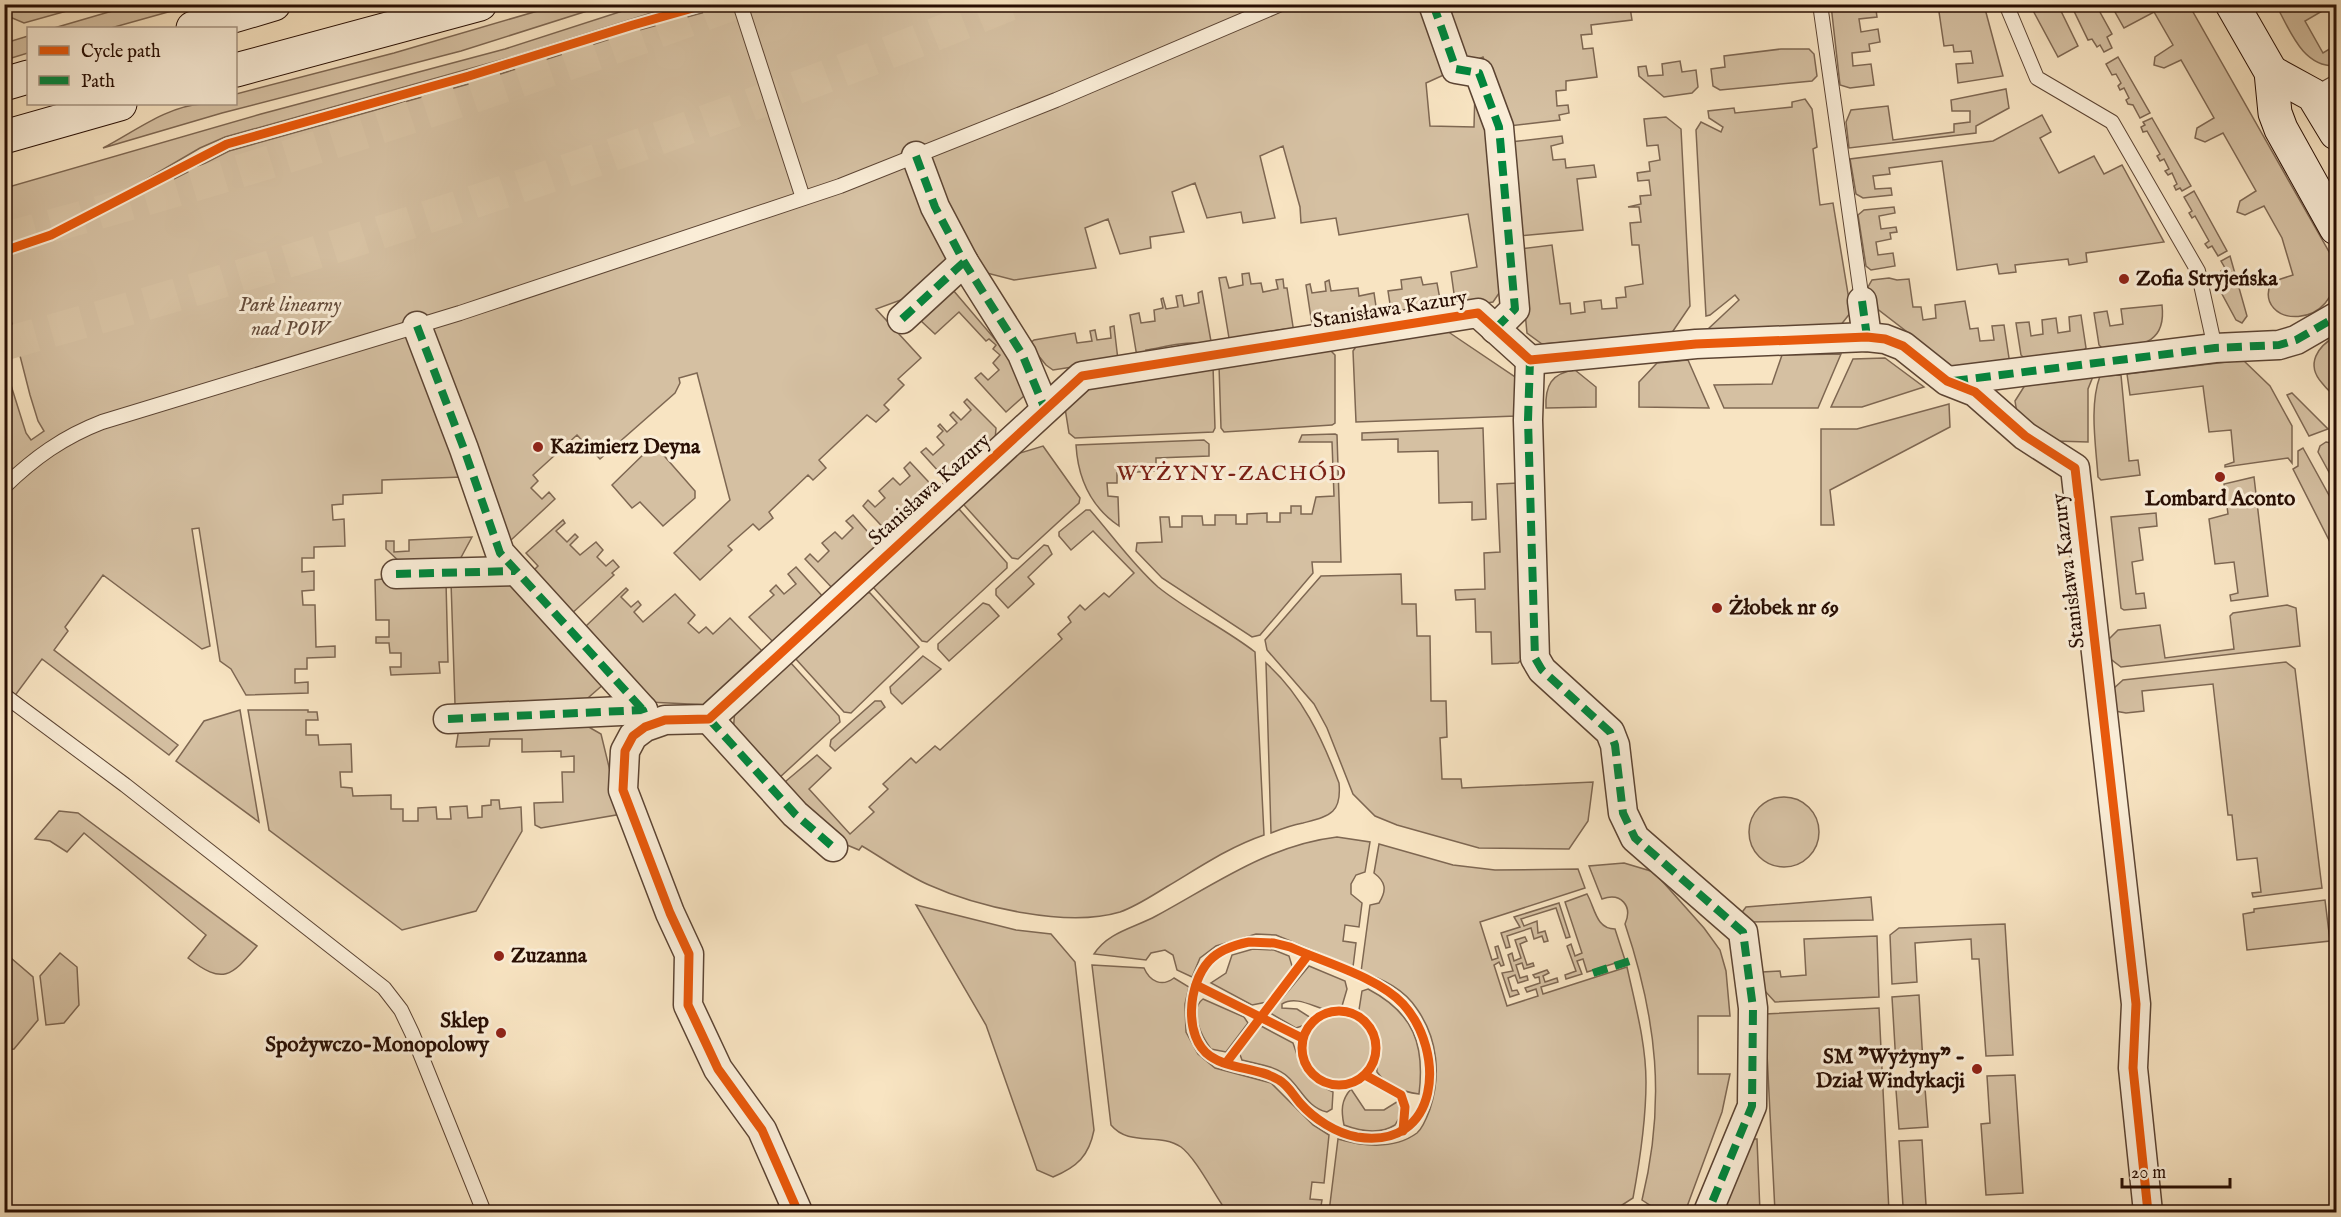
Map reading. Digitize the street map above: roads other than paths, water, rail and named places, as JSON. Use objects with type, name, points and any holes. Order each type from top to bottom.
[{"type":"main road","points":[[196,27],[274,4]]},
{"type":"main road","points":[[237,70],[480,4]]},
{"type":"main road","points":[[2232,4],[2271,72],[2275,113],[2281,129],[2337,228]]},
{"type":"main road","points":[[2271,72],[2325,88],[2337,133]]},
{"type":"main road","points":[[4,84],[27,76]]},
{"type":"main road","points":[[4,137],[116,105]]},
{"type":"street","points":[[1433,4],[1456,69],[1479,73],[1499,127],[1515,309],[1495,329]]},
{"type":"street","points":[[916,156],[935,207],[964,262],[1022,354],[1045,409]]},
{"type":"street","points":[[902,319],[964,262]]},
{"type":"street","points":[[1862,301],[1867,337]]},
{"type":"street","name":"Stanisława Kazury","points":[[709,719],[1082,376],[1478,313],[1530,360],[1696,344],[1867,337],[1885,339],[1903,346],[1947,381],[1975,392],[2025,436],[2075,468],[2136,1004],[2133,1068],[2148,1212]]},
{"type":"street","points":[[1947,381],[2215,348],[2287,343],[2337,317]]},
{"type":"street","points":[[417,326],[464,449],[500,553],[644,718]]},
{"type":"street","points":[[1530,360],[1528,420],[1535,658],[1542,670],[1610,732],[1615,745],[1623,813],[1635,838],[1743,932],[1754,1008],[1752,1106],[1708,1212]]},
{"type":"street","points":[[396,574],[515,571]]},
{"type":"street","points":[[644,718],[625,751],[623,790],[670,913],[690,954],[688,1005],[714,1062],[762,1130],[798,1212]]},
{"type":"street","points":[[448,719],[709,719],[795,814],[814,833],[833,847]]},
{"type":"lane","points":[[741,4],[803,198]]},
{"type":"lane","points":[[4,487],[28,464],[54,445],[102,422],[417,326],[803,198],[916,156],[1281,4]]},
{"type":"lane","points":[[1820,4],[1862,301]]},
{"type":"lane","points":[[2006,4],[2037,78],[2112,122],[2198,271],[2215,348]]},
{"type":"lane","points":[[4,695],[125,785],[384,988],[401,1010],[412,1032],[484,1212]]},
{"type":"tunnel","points":[[4,239],[188,187],[371,130],[552,69],[732,4]]},
{"type":"tunnel","points":[[4,344],[259,270],[512,189],[763,100],[1010,4]]},
{"type":"place","name":"Zofia Stryjeńska","points":[[2124,279]]},
{"type":"place","name":"Kazimierz Deyna","points":[[538,447]]},
{"type":"place","name":"Lombard Aconto","points":[[2220,477]]},
{"type":"place","name":"Żłobek nr 69","points":[[1717,608]]},
{"type":"place","name":"Zuzanna","points":[[499,956]]},
{"type":"place","name":"Sklep Spożywczo-Monopolowy","points":[[501,1033]]},
{"type":"place","name":"SM \"Wyżyny\" - Dział Windykacji","points":[[1977,1069]]},
{"type":"district","name":"WYŻYNY-ZACHÓD","points":[[1232,474]]},
{"type":"park label","name":"Park linearny nad POW","points":[[290,317]]}]
